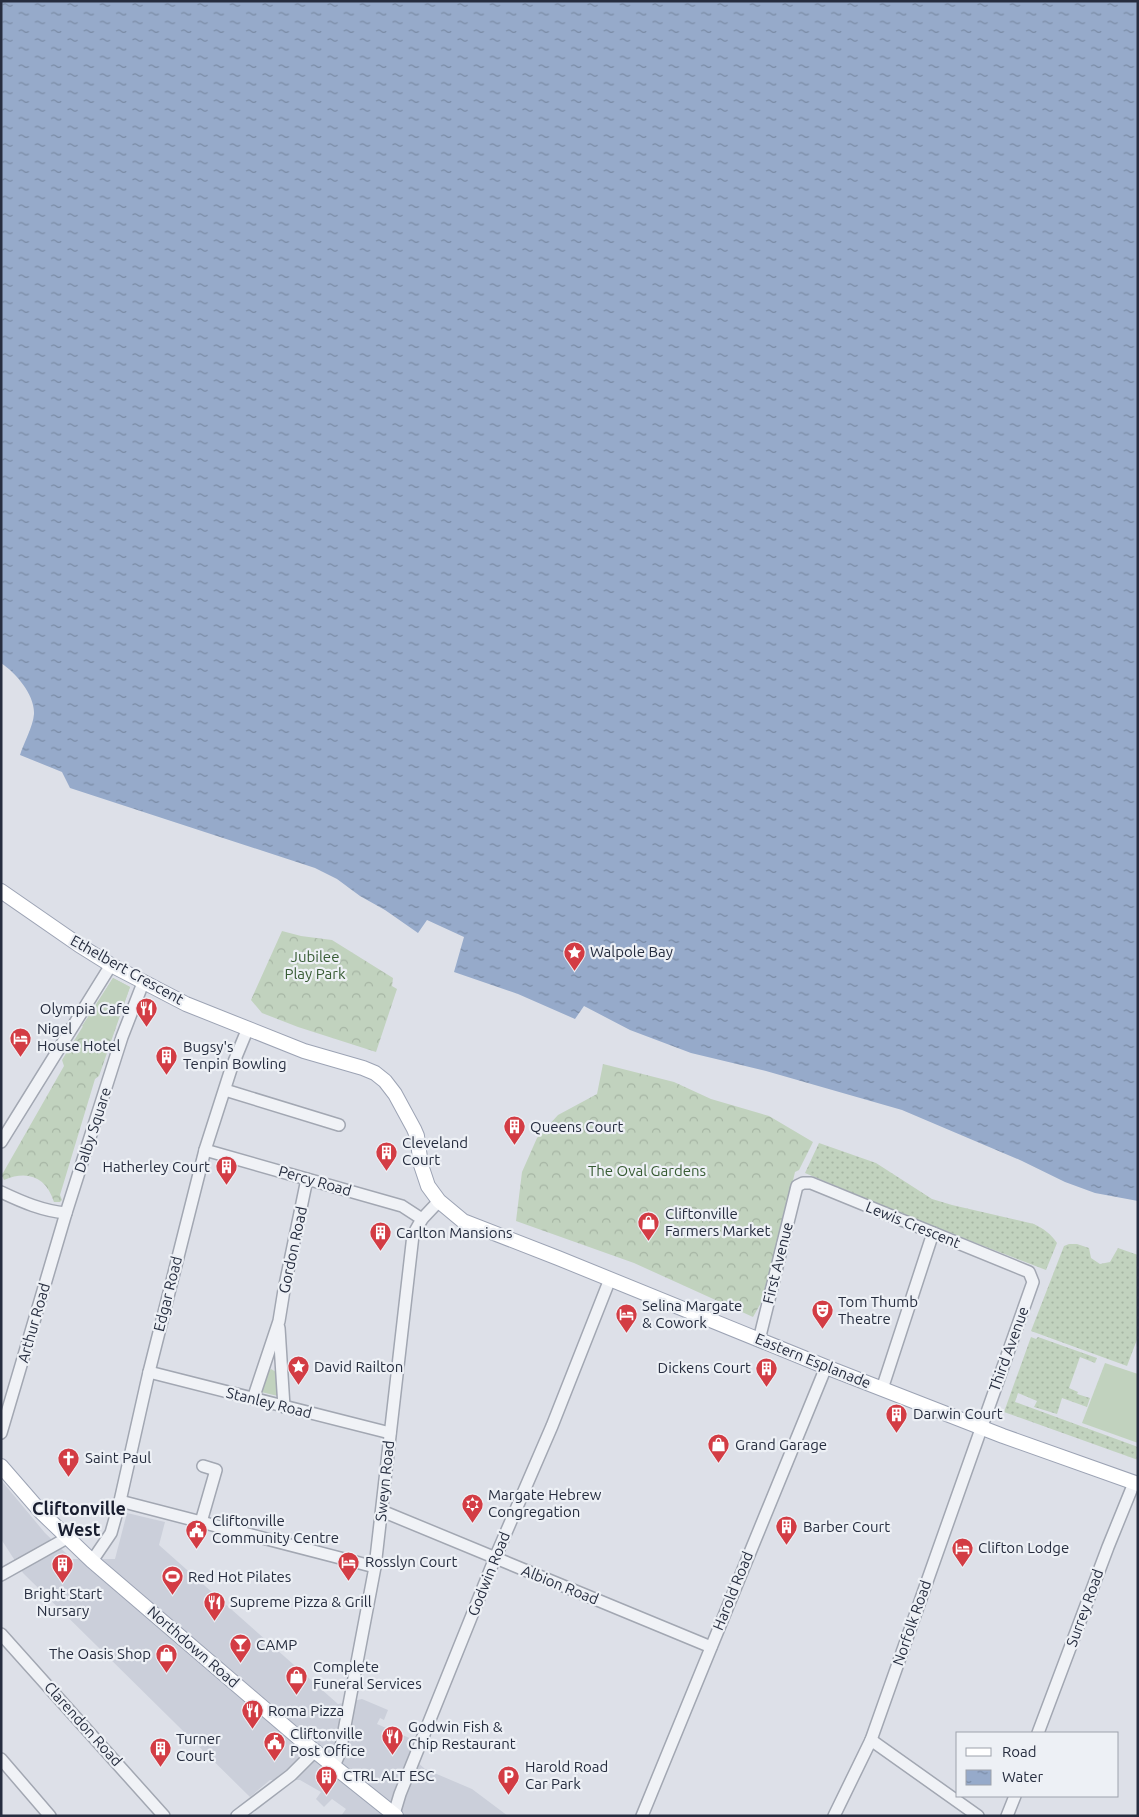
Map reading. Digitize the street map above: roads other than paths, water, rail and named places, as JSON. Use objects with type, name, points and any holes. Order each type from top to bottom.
[{"type":"main road","name":"Ethelbert Crescent","points":[[3,895],[79,945],[142,983],[186,1004],[304,1051],[375,1073],[396,1094],[417,1136],[424,1176],[428,1186],[439,1201]]},
{"type":"main road","name":"Eastern Esplanade","points":[[439,1201],[463,1221],[882,1389],[1136,1484]]},
{"type":"main road","name":"Northdown Road","points":[[1,1466],[67,1538],[315,1751],[395,1815]]},
{"type":"street","points":[[1,1142],[111,965]]},
{"type":"street","name":"Dalby Square","points":[[66,1213],[122,1037],[142,983]]},
{"type":"street","name":"Edgar Road","points":[[92,1560],[111,1533],[205,1150],[231,1069],[248,1028]]},
{"type":"street","points":[[225,1090],[339,1124]]},
{"type":"street","name":"Percy Road","points":[[205,1150],[402,1206],[422,1219]]},
{"type":"street","name":"Gordon Road","points":[[253,1399],[279,1321],[307,1179]]},
{"type":"street","name":"Lewis Crescent","points":[[798,1186],[802,1183],[810,1183],[1029,1272]]},
{"type":"street","name":"First Avenue","points":[[759,1340],[798,1186]]},
{"type":"street","points":[[1,1192],[26,1204],[52,1212],[66,1213]]},
{"type":"street","name":"Sweyn Road","points":[[334,1766],[340,1752],[375,1567],[414,1235],[422,1219],[439,1201]]},
{"type":"street","name":"Arthur Road","points":[[1,1433],[66,1213]]},
{"type":"street","points":[[882,1389],[933,1233]]},
{"type":"street","name":"Third Avenue","points":[[981,1427],[1033,1282],[1029,1272]]},
{"type":"street","name":"Godwin Road","points":[[395,1815],[400,1794],[495,1558],[552,1426],[610,1279]]},
{"type":"street","name":"Gordon Road","points":[[279,1321],[284,1407]]},
{"type":"street","name":"Harold Road","points":[[642,1816],[826,1367]]},
{"type":"street","name":"Stanley Road","points":[[149,1372],[390,1433]]},
{"type":"street","name":"Norfolk Road","points":[[834,1816],[871,1740],[981,1427]]},
{"type":"street","points":[[202,1522],[216,1470],[203,1466]]},
{"type":"street","name":"Surrey Road","points":[[1038,1732],[1108,1547],[1136,1484]]},
{"type":"street","points":[[120,1500],[375,1567]]},
{"type":"street","name":"Albion Road","points":[[382,1511],[711,1647]]},
{"type":"street","points":[[1,1575],[67,1538]]},
{"type":"street","name":"Clarendon Road","points":[[1,1634],[164,1816]]},
{"type":"street","points":[[871,1740],[978,1816]]},
{"type":"street","points":[[237,1816],[291,1775],[315,1751]]},
{"type":"street","points":[[1,1759],[50,1816]]},
{"type":"street","points":[[1007,1816],[1015,1797]]},
{"type":"water","points":[[1,1],[1138,1],[1138,1201],[1095,1193],[1065,1182],[1020,1160],[902,1110],[766,1071],[691,1053],[630,1030],[584,1006],[575,1019],[518,994],[454,972],[464,937],[427,920],[418,933],[337,879],[315,868],[70,788],[62,772],[20,755],[32,724],[33,707],[24,685],[1,663]]},
{"type":"place","name":"Walpole Bay","points":[[574,971]]},
{"type":"place","name":"Olympia Cafe","points":[[146,1028]]},
{"type":"place","name":"Nigel House Hotel","points":[[21,1057]]},
{"type":"place","name":"Bugsy's Tenpin Bowling","points":[[167,1075]]},
{"type":"place","name":"Queens Court","points":[[514,1146]]},
{"type":"place","name":"Cleveland Court","points":[[386,1171]]},
{"type":"place","name":"Hatherley Court","points":[[226,1186]]},
{"type":"place","name":"Cliftonville Farmers Market","points":[[649,1242]]},
{"type":"place","name":"Carlton Mansions","points":[[380,1252]]},
{"type":"place","name":"Tom Thumb Theatre","points":[[822,1330]]},
{"type":"place","name":"Selina Margate & Cowork","points":[[626,1334]]},
{"type":"place","name":"David Railton","points":[[298,1386]]},
{"type":"place","name":"Dickens Court","points":[[767,1387]]},
{"type":"place","name":"Darwin Court","points":[[897,1433]]},
{"type":"place","name":"Grand Garage","points":[[719,1464]]},
{"type":"place","name":"Saint Paul","points":[[69,1477]]},
{"type":"place","name":"Margate Hebrew Congregation","points":[[472,1523]]},
{"type":"place","name":"Barber Court","points":[[787,1546]]},
{"type":"place","name":"Cliftonville Community Centre","points":[[196,1549]]},
{"type":"place","name":"Clifton Lodge","points":[[962,1567]]},
{"type":"place","name":"Rosslyn Court","points":[[349,1581]]},
{"type":"place","name":"Bright Start Nursary","points":[[63,1584]]},
{"type":"place","name":"Red Hot Pilates","points":[[172,1596]]},
{"type":"place","name":"Supreme Pizza & Grill","points":[[214,1621]]},
{"type":"place","name":"CAMP","points":[[240,1664]]},
{"type":"place","name":"The Oasis Shop","points":[[167,1673]]},
{"type":"place","name":"Complete Funeral Services","points":[[297,1695]]},
{"type":"place","name":"Roma Pizza","points":[[252,1730]]},
{"type":"place","name":"Godwin Fish & Chip Restaurant","points":[[392,1755]]},
{"type":"place","name":"Cliftonville Post Office","points":[[274,1762]]},
{"type":"place","name":"Turner Court","points":[[160,1767]]},
{"type":"place","name":"CTRL ALT ESC","points":[[327,1795]]},
{"type":"place","name":"Harold Road Car Park","points":[[509,1795]]},
{"type":"district","name":"Cliftonville West","points":[[79,1519]]},
{"type":"park label","name":"Jubilee Play Park","points":[[315,966]]},
{"type":"park label","name":"The Oval Gardens","points":[[647,1171]]}]
